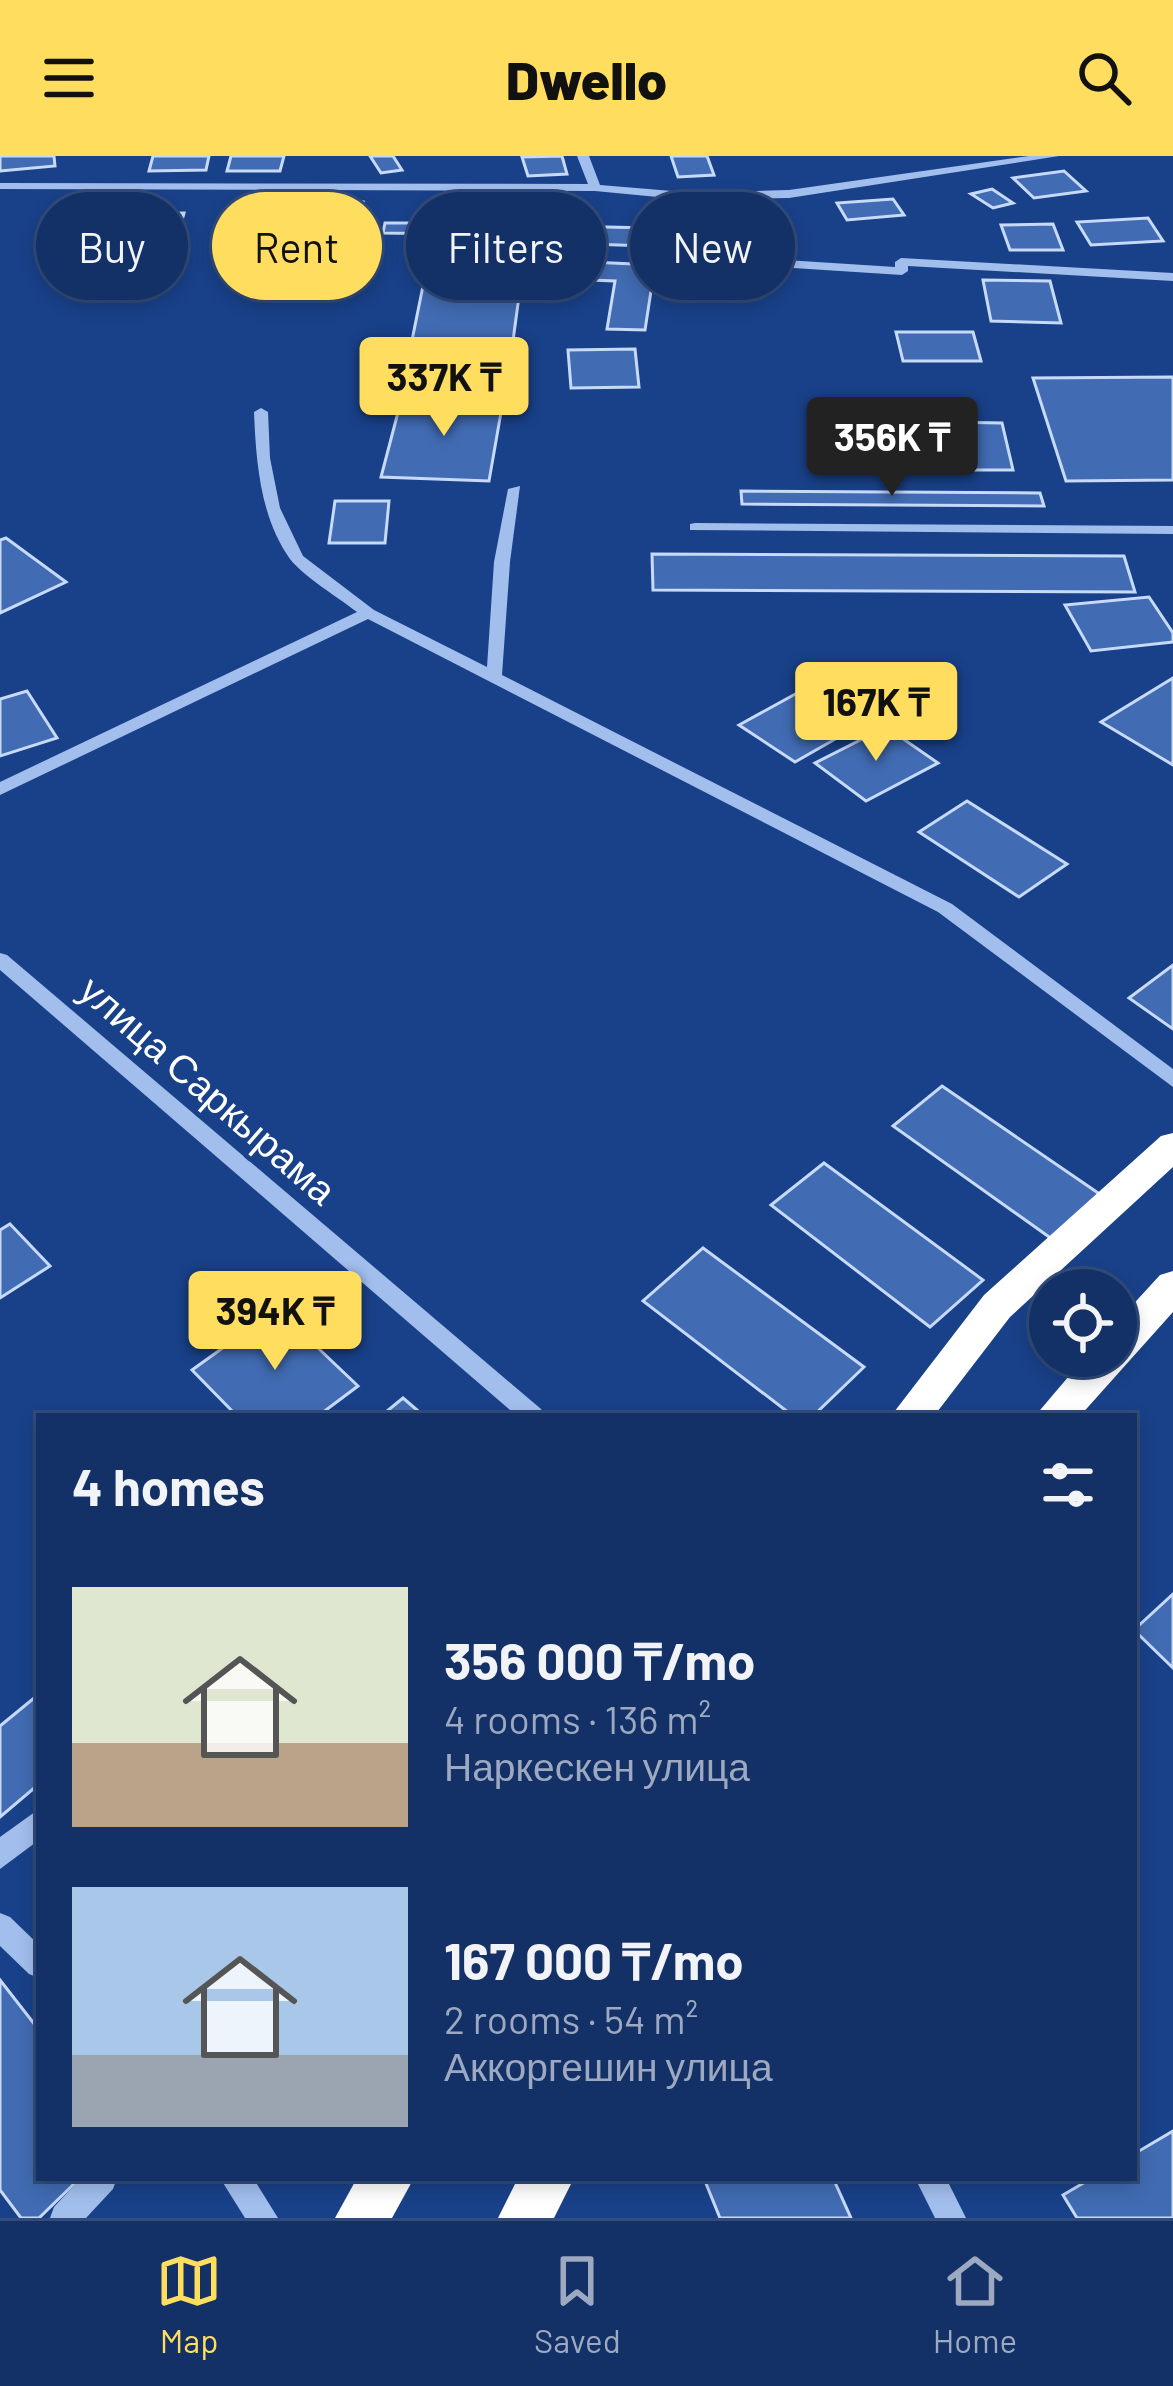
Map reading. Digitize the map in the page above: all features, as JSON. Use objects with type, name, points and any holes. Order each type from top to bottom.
[{"type":"highway","points":[[913,1413],[997,1306],[1169,1156]]},
{"type":"highway","points":[[1137,1326],[1173,1286]]},
{"type":"highway","points":[[1058,1413],[1091,1377]]},
{"type":"highway","points":[[361,2218],[386,2181]]},
{"type":"highway","points":[[524,2218],[546,2181]]},
{"type":"street","points":[[584,156],[595,188]]},
{"type":"street","points":[[795,193],[1053,156]]},
{"type":"street","points":[[0,186],[646,192]]},
{"type":"street","points":[[795,264],[902,271],[901,262],[1173,277]]},
{"type":"street","points":[[261,412],[263,458],[273,508],[297,558],[368,613],[945,908],[1173,1080]]},
{"type":"street","points":[[494,677],[502,562],[515,489]]},
{"type":"street","points":[[695,527],[1173,530]]},
{"type":"street","points":[[0,788],[368,613]]},
{"type":"street","name":"улица Саркырама","points":[[0,960],[529,1413]]},
{"type":"street","points":[[0,1855],[36,1825]]},
{"type":"street","points":[[0,1927],[36,1961]]},
{"type":"street","points":[[65,2218],[99,2181]]},
{"type":"street","points":[[237,2181],[263,2218]]},
{"type":"street","points":[[932,2181],[951,2218]]},
{"type":"building","points":[[0,156],[54,156],[55,166],[0,171]]},
{"type":"building","points":[[153,156],[209,156],[206,170],[149,171]]},
{"type":"building","points":[[231,156],[284,156],[280,171],[227,171]]},
{"type":"building","points":[[370,156],[393,156],[402,170],[381,173]]},
{"type":"building","points":[[562,156],[567,174],[528,176],[522,157]]},
{"type":"building","points":[[671,156],[707,156],[714,175],[678,177]]},
{"type":"building","points":[[1064,171],[1086,191],[1034,198],[1013,178]]},
{"type":"building","points":[[992,189],[1013,203],[993,208],[971,194]]},
{"type":"building","points":[[893,199],[904,215],[847,220],[837,203]]},
{"type":"building","points":[[1148,218],[1163,241],[1091,245],[1077,222]]},
{"type":"building","points":[[385,223],[406,223],[406,233],[383,233]]},
{"type":"building","points":[[1053,224],[1063,250],[1010,250],[1001,225]]},
{"type":"building","points":[[606,227],[630,228],[630,245],[606,245]]},
{"type":"building","points":[[606,263],[630,264],[630,300],[650,300],[645,330],[607,329],[615,281],[606,281]]},
{"type":"building","points":[[983,280],[1050,281],[1061,323],[991,321]]},
{"type":"building","points":[[420,300],[519,300],[506,392],[402,390]]},
{"type":"building","points":[[896,332],[973,332],[981,361],[903,361]]},
{"type":"building","points":[[635,349],[639,387],[571,388],[568,350]]},
{"type":"building","points":[[1173,377],[1173,480],[1066,481],[1033,378]]},
{"type":"building","points":[[402,397],[503,401],[489,481],[381,477]]},
{"type":"building","points":[[942,422],[1002,423],[1013,470],[951,470]]},
{"type":"building","points":[[741,491],[1040,493],[1044,506],[742,504]]},
{"type":"building","points":[[335,501],[389,501],[385,543],[329,543]]},
{"type":"building","points":[[6,538],[66,582],[0,613],[0,540]]},
{"type":"building","points":[[652,554],[1124,556],[1135,592],[653,590]]},
{"type":"building","points":[[1149,597],[1173,633],[1173,642],[1091,651],[1065,605]]},
{"type":"building","points":[[1173,678],[1173,765],[1101,722]]},
{"type":"building","points":[[810,686],[865,722],[795,762],[739,725]]},
{"type":"building","points":[[27,691],[57,738],[0,756],[0,699]]},
{"type":"building","points":[[886,727],[938,763],[866,801],[815,763]]},
{"type":"building","points":[[967,801],[1067,864],[1019,897],[919,832]]},
{"type":"building","points":[[1173,965],[1173,1029],[1129,998]]},
{"type":"building","points":[[942,1086],[1101,1195],[1052,1239],[893,1126]]},
{"type":"building","points":[[824,1163],[983,1280],[930,1327],[771,1205]]},
{"type":"building","points":[[10,1224],[50,1266],[0,1298],[0,1230]]},
{"type":"building","points":[[703,1248],[864,1367],[816,1413],[789,1413],[643,1301]]},
{"type":"building","points":[[277,1309],[358,1386],[322,1413],[234,1413],[192,1370]]},
{"type":"building","points":[[403,1398],[420,1413],[385,1413]]},
{"type":"building","points":[[1173,1594],[1173,1668],[1137,1633],[1137,1627]]},
{"type":"building","points":[[36,1696],[36,1787],[0,1817],[0,1726]]},
{"type":"building","points":[[0,1980],[36,2026],[36,2181],[77,2181],[39,2218],[21,2218],[0,2190]]},
{"type":"building","points":[[1173,2131],[1173,2218],[1077,2218],[1063,2195],[1087,2181],[1137,2181],[1137,2152]]},
{"type":"building","points":[[705,2181],[834,2181],[851,2218],[720,2218]]}]
